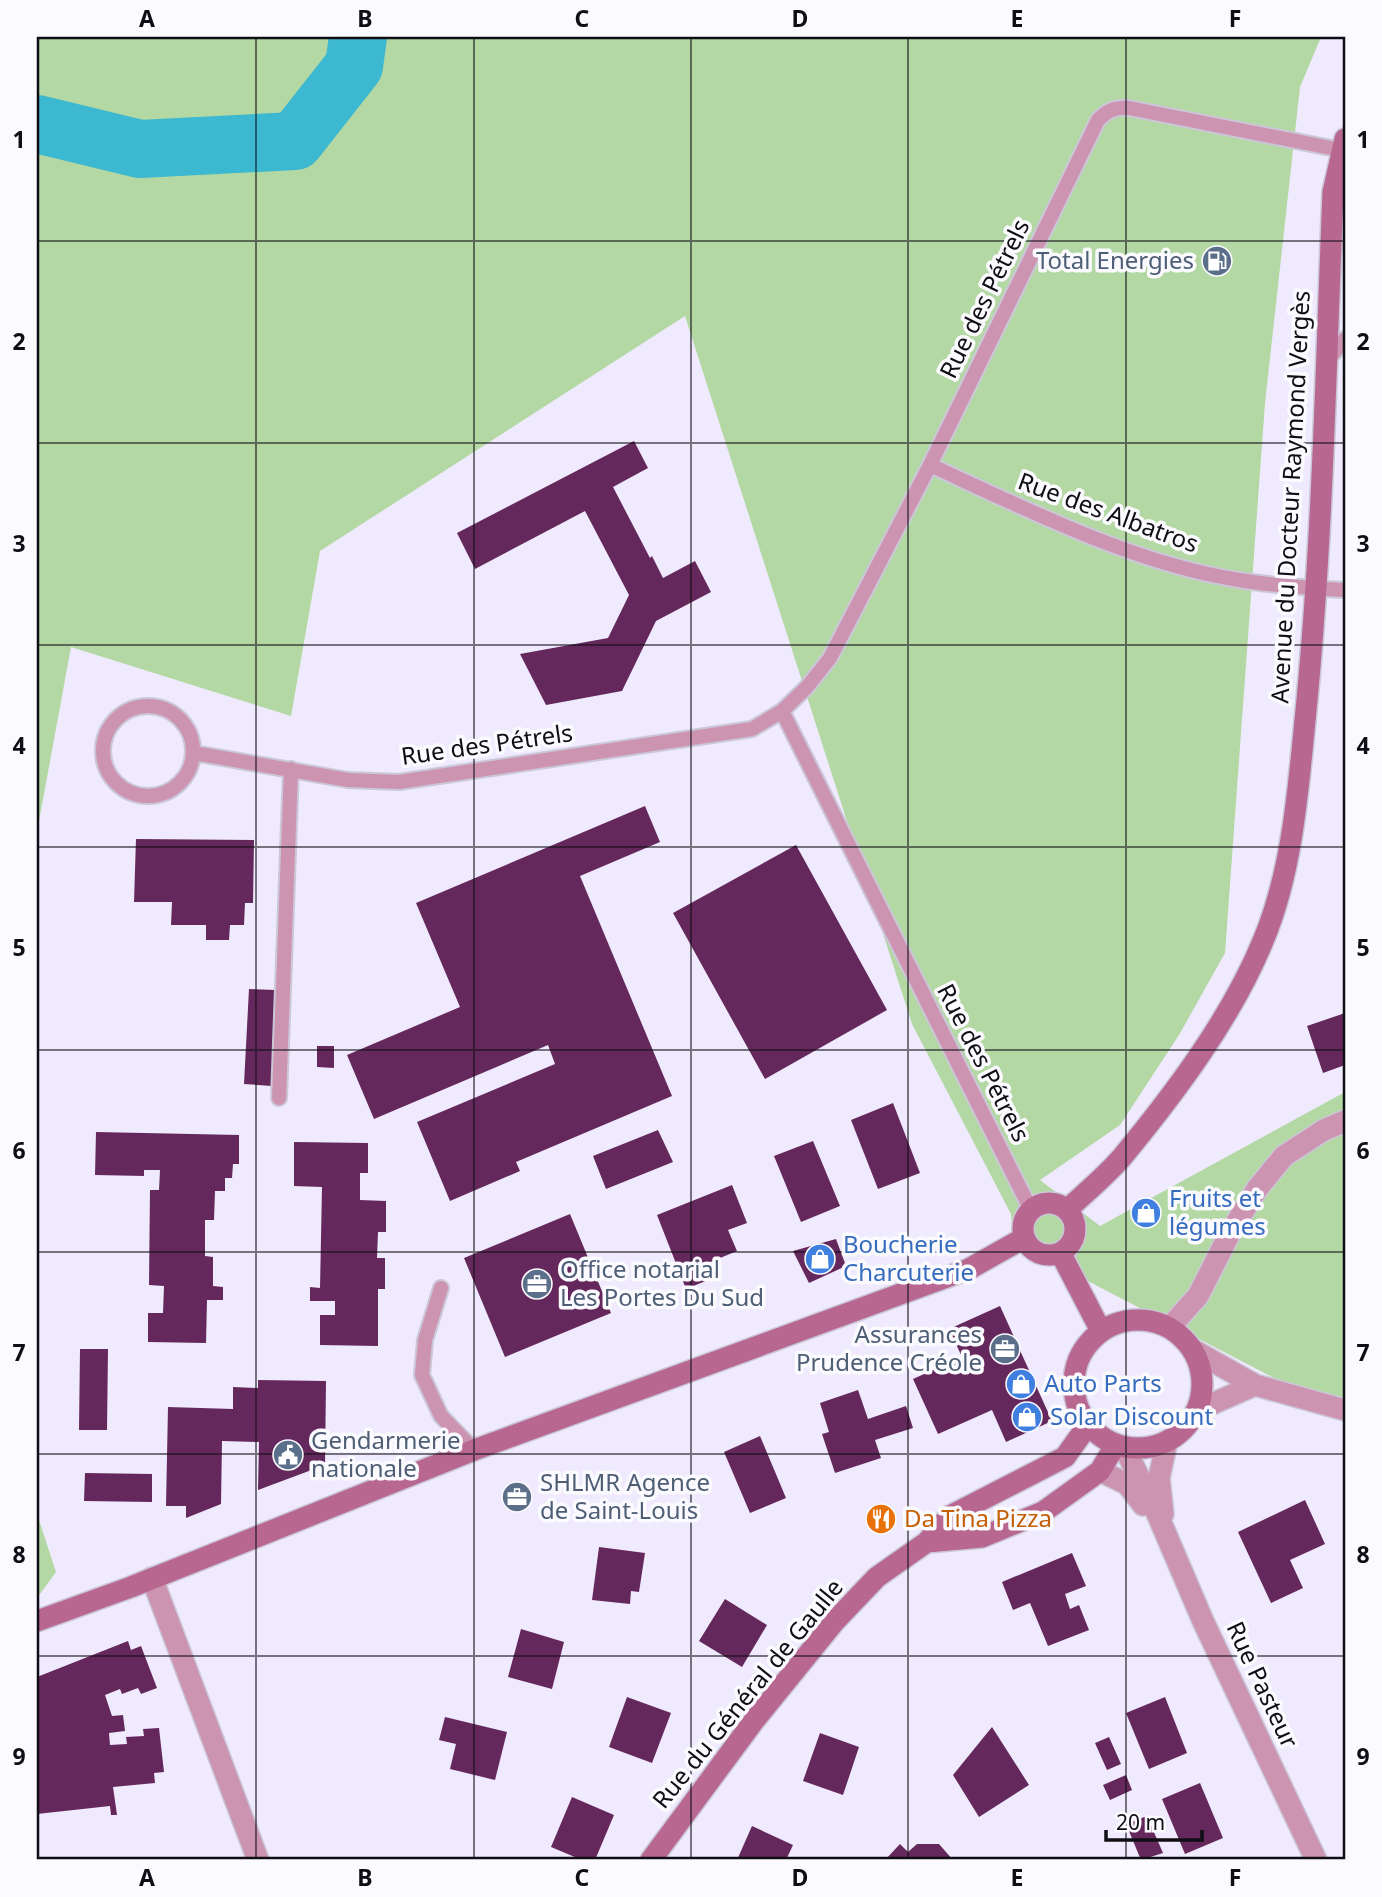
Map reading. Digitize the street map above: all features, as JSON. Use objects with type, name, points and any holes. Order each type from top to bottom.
[{"type":"main road","name":"Avenue du Docteur Raymond Vergès","points":[[1068,1209],[1121,1157],[1187,1071],[1229,1010],[1264,940],[1284,874],[1297,810],[1317,588],[1334,192],[1343,145]]},
{"type":"main road","points":[[1046,1202],[1053,1202],[1068,1209],[1073,1216],[1076,1233],[1073,1241],[1061,1254],[1043,1255],[1035,1251],[1024,1238],[1023,1224],[1031,1210],[1046,1202]]},
{"type":"main road","points":[[37,1621],[474,1450],[969,1269],[1024,1238]]},
{"type":"main road","points":[[1061,1254],[1101,1331]]},
{"type":"main road","points":[[1135,1319],[1170,1327],[1183,1337],[1193,1350],[1201,1370],[1202,1391],[1196,1411],[1184,1429],[1167,1441],[1146,1447],[1120,1446],[1106,1440],[1088,1425],[1078,1405],[1074,1383],[1081,1354],[1101,1331],[1117,1323],[1135,1319]]},
{"type":"main road","name":"Rue du Général de Gaulle","points":[[651,1860],[754,1722],[835,1621],[877,1577],[927,1542],[950,1516],[1065,1457],[1088,1425]]},
{"type":"main road","name":"Rue du Général de Gaulle","points":[[927,1542],[982,1537],[1043,1512],[1100,1471],[1120,1446]]},
{"type":"street","points":[[1170,1327],[1198,1296],[1230,1233],[1257,1189],[1284,1156],[1324,1130],[1345,1121]]},
{"type":"street","points":[[1193,1350],[1255,1385],[1345,1410]]},
{"type":"street","points":[[1196,1411],[1255,1385]]},
{"type":"street","name":"Rue Pasteur","points":[[1165,1530],[1159,1478],[1167,1441]]},
{"type":"street","name":"Rue Pasteur","points":[[1120,1446],[1165,1530],[1203,1621],[1316,1860]]},
{"type":"street","name":"Rue Pasteur","points":[[1100,1471],[1127,1484],[1165,1530]]},
{"type":"street","points":[[152,1578],[258,1860]]},
{"type":"lane","name":"Rue des Pétrels","points":[[194,753],[348,780],[399,782],[752,729],[782,711],[807,687],[830,658],[930,465],[1098,120],[1106,112],[1117,107],[1129,108],[1343,145]]},
{"type":"lane","points":[[1326,362],[1345,339]]},
{"type":"lane","name":"Rue des Albatros","points":[[930,465],[1049,519],[1129,551],[1191,570],[1238,580],[1345,590]]},
{"type":"lane","points":[[140,706],[160,707],[178,717],[190,733],[194,753],[188,773],[175,788],[157,796],[147,796],[136,795],[119,786],[107,770],[103,750],[108,731],[121,715],[140,706]]},
{"type":"lane","name":"Rue des Pétrels","points":[[782,711],[1031,1210]]},
{"type":"lane","points":[[279,1098],[291,769]]},
{"type":"lane","points":[[442,1288],[425,1340],[422,1375],[441,1416],[474,1450]]},
{"type":"green space","points":[[37,37],[1321,37],[1300,87],[1265,403],[1225,953],[1179,1035],[1120,1125],[1040,1180],[1100,1226],[1345,1092],[1345,1415],[1013,1242],[1011,1214],[912,1024],[685,316],[320,551],[291,716],[71,647],[37,832]]},
{"type":"green space","points":[[37,1514],[56,1572],[37,1598]]},
{"type":"building","points":[[634,441],[648,468],[613,487],[663,578],[695,561],[711,592],[656,621],[622,691],[546,705],[520,654],[608,638],[629,595],[585,511],[475,569],[457,533]]},
{"type":"building","points":[[645,806],[660,842],[580,876],[672,1096],[516,1162],[520,1171],[450,1201],[417,1122],[555,1064],[548,1045],[374,1119],[347,1055],[460,1007],[416,903]]},
{"type":"building","points":[[136,839],[254,840],[253,903],[245,903],[244,925],[230,925],[229,940],[206,940],[206,925],[171,925],[172,902],[134,902]]},
{"type":"building","points":[[796,845],[887,1010],[765,1079],[673,913]]},
{"type":"building","points":[[249,989],[277,990],[272,1086],[244,1084]]},
{"type":"building","points":[[1345,1013],[1345,1065],[1323,1073],[1307,1026]]},
{"type":"building","points":[[317,1046],[334,1046],[334,1068],[317,1067]]},
{"type":"building","points":[[893,1103],[920,1173],[878,1189],[851,1120]]},
{"type":"building","points":[[658,1130],[673,1162],[606,1189],[593,1156]]},
{"type":"building","points":[[96,1132],[239,1135],[239,1164],[233,1164],[232,1178],[225,1178],[225,1191],[215,1191],[214,1220],[205,1220],[205,1256],[213,1257],[213,1286],[223,1287],[223,1300],[207,1300],[206,1343],[148,1342],[148,1313],[163,1313],[164,1286],[149,1285],[150,1190],[159,1190],[160,1170],[144,1170],[144,1176],[95,1175]]},
{"type":"building","points":[[813,1141],[840,1206],[801,1222],[774,1156]]},
{"type":"building","points":[[294,1142],[368,1143],[368,1173],[360,1173],[360,1200],[386,1201],[386,1232],[378,1232],[377,1258],[385,1258],[385,1289],[378,1289],[378,1346],[320,1345],[320,1315],[335,1315],[335,1301],[310,1301],[310,1287],[320,1288],[322,1187],[294,1186]]},
{"type":"building","points":[[732,1185],[747,1223],[728,1230],[737,1251],[708,1263],[713,1278],[686,1289],[657,1215]]},
{"type":"building","points":[[570,1214],[611,1313],[505,1357],[464,1258]]},
{"type":"building","name":"Boucherie Charcuterie","points":[[836,1239],[846,1266],[809,1283],[793,1251]]},
{"type":"building","points":[[1000,1306],[1052,1421],[1006,1442],[992,1410],[938,1434],[913,1379],[962,1357],[949,1329]]},
{"type":"building","points":[[80,1349],[108,1349],[107,1430],[79,1430]]},
{"type":"building","name":"Gendarmerie nationale","points":[[258,1380],[326,1381],[325,1465],[258,1490],[259,1442],[222,1441],[221,1504],[186,1518],[186,1506],[166,1506],[168,1407],[233,1409],[233,1387],[258,1388]]},
{"type":"building","points":[[858,1390],[868,1419],[906,1406],[913,1428],[875,1440],[881,1458],[835,1473],[822,1434],[829,1432],[820,1403]]},
{"type":"building","points":[[760,1436],[786,1498],[750,1513],[724,1452]]},
{"type":"building","points":[[85,1473],[152,1474],[152,1502],[84,1501]]},
{"type":"building","points":[[1305,1500],[1325,1544],[1290,1560],[1303,1588],[1271,1603],[1238,1532]]},
{"type":"building","points":[[599,1547],[645,1553],[639,1592],[631,1591],[630,1604],[592,1600]]},
{"type":"building","points":[[1072,1553],[1086,1586],[1065,1594],[1070,1609],[1079,1605],[1089,1630],[1048,1646],[1030,1603],[1013,1610],[1002,1582]]},
{"type":"building","points":[[725,1599],[767,1625],[742,1667],[699,1641]]},
{"type":"building","points":[[521,1629],[564,1642],[552,1689],[508,1677]]},
{"type":"building","points":[[128,1641],[131,1650],[141,1646],[157,1688],[141,1694],[138,1688],[122,1694],[120,1689],[105,1695],[112,1716],[123,1715],[125,1731],[109,1733],[110,1745],[127,1744],[126,1737],[144,1736],[143,1729],[159,1728],[164,1772],[154,1773],[155,1783],[113,1787],[117,1815],[111,1815],[110,1806],[37,1814],[37,1677]]},
{"type":"building","points":[[627,1697],[671,1713],[652,1763],[609,1747]]},
{"type":"building","points":[[1165,1697],[1187,1753],[1149,1769],[1126,1713]]},
{"type":"building","points":[[445,1717],[507,1732],[495,1780],[450,1769],[456,1744],[439,1740]]},
{"type":"building","points":[[992,1727],[1029,1785],[979,1817],[953,1775]]},
{"type":"building","points":[[820,1733],[859,1747],[843,1795],[803,1781]]},
{"type":"building","points":[[1109,1737],[1121,1764],[1107,1770],[1095,1743]]},
{"type":"building","points":[[1126,1775],[1132,1790],[1110,1800],[1103,1785]]},
{"type":"building","points":[[1200,1783],[1223,1838],[1185,1854],[1162,1799]]},
{"type":"building","points":[[572,1797],[614,1815],[595,1860],[582,1860],[551,1847]]},
{"type":"building","points":[[1147,1816],[1163,1853],[1141,1860],[1126,1824]]},
{"type":"building","points":[[752,1826],[793,1845],[786,1860],[737,1860]]},
{"type":"building","points":[[900,1844],[908,1852],[917,1844],[939,1844],[953,1860],[885,1860]]},
{"type":"waterway","points":[[37,124],[140,149],[295,141],[354,66],[358,37]]},
{"type":"place","name":"Total Energies","points":[[1217,261]]},
{"type":"place","name":"Fruits et légumes","points":[[1146,1213]]},
{"type":"place","name":"Boucherie Charcuterie","points":[[820,1259]]},
{"type":"place","name":"Office notarial Les Portes Du Sud","points":[[537,1284]]},
{"type":"place","name":"Assurances Prudence Créole","points":[[1005,1349]]},
{"type":"place","name":"Auto Parts","points":[[1021,1384]]},
{"type":"place","name":"Solar Discount","points":[[1027,1417]]},
{"type":"place","name":"Gendarmerie nationale","points":[[288,1455]]},
{"type":"place","name":"SHLMR Agence de Saint-Louis","points":[[517,1497]]},
{"type":"place","name":"Da Tina Pizza","points":[[881,1519]]}]
